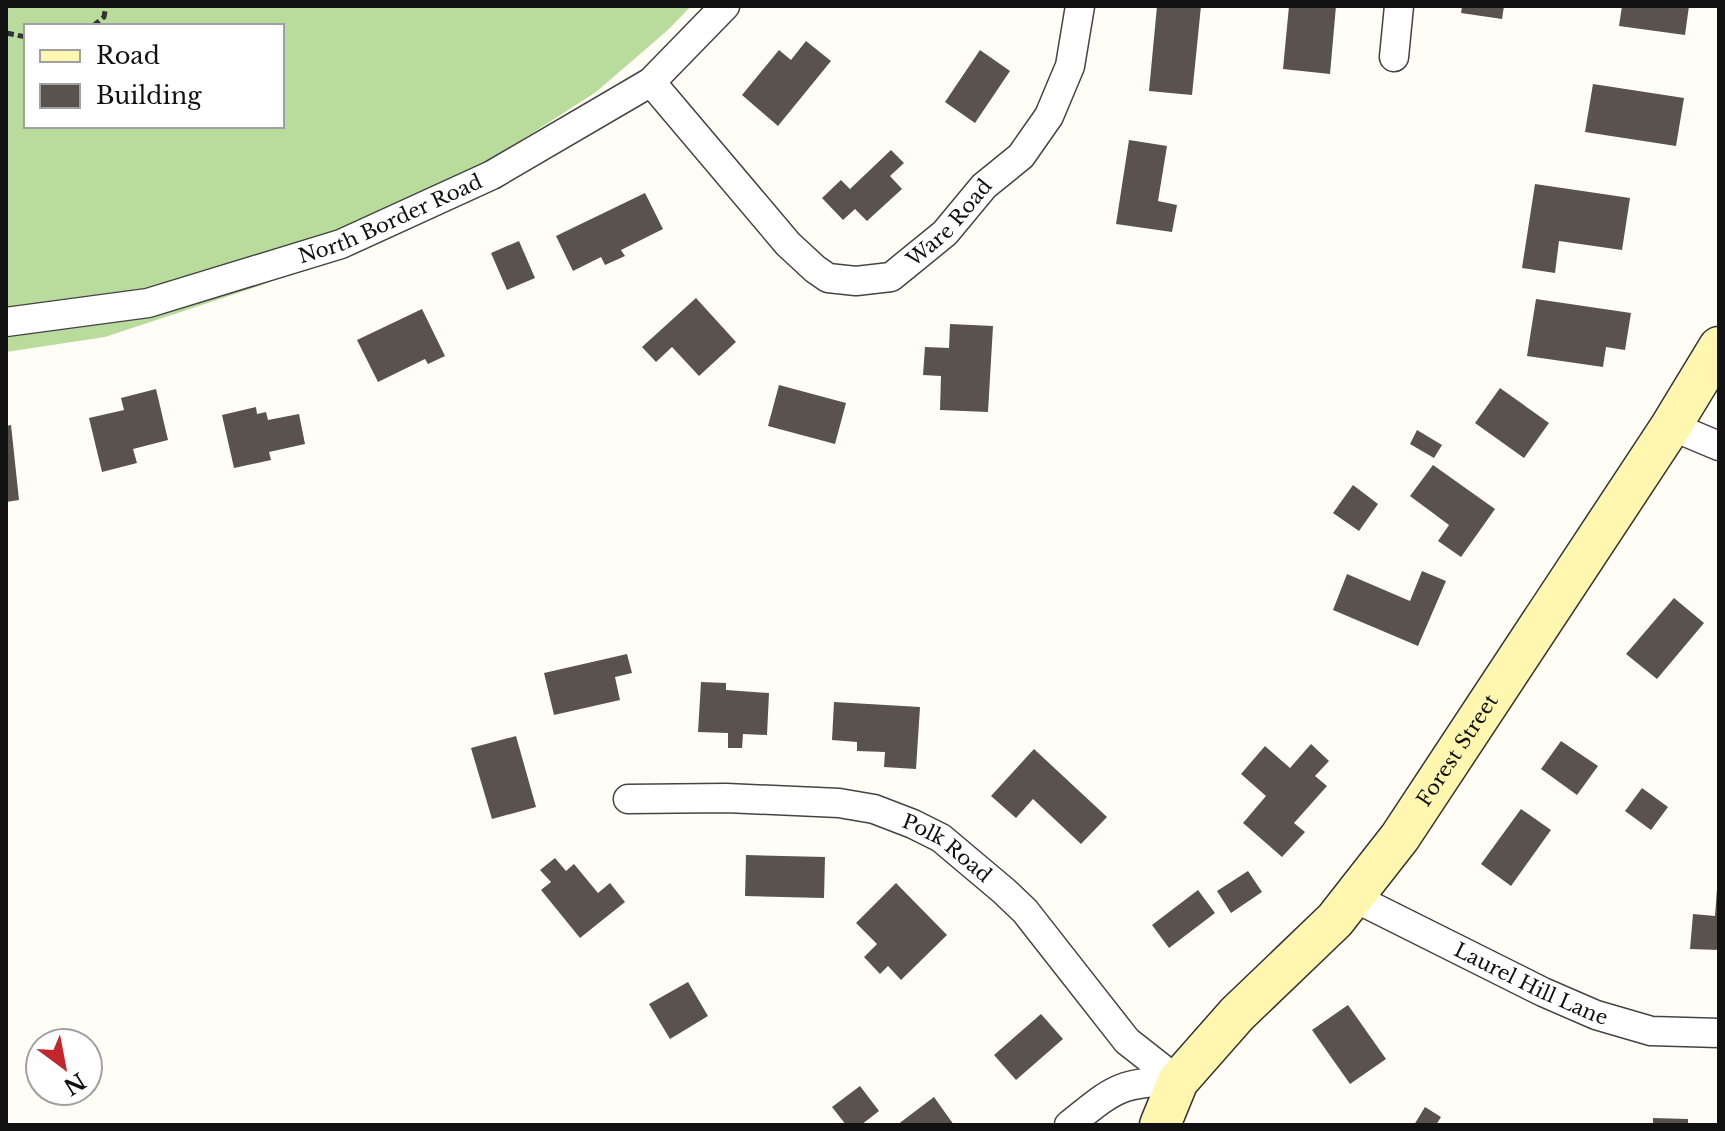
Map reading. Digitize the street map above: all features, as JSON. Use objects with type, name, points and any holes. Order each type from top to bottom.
[{"type":"main road","name":"Forest Street","points":[[1160,1125],[1178,1081],[1237,1014],[1355,898],[1447,768],[1671,426],[1719,347]]},
{"type":"street","name":"North Border Road","points":[[6,322],[148,303],[341,244],[492,175],[651,82],[725,6]]},
{"type":"street","name":"Ware Road","points":[[651,82],[788,244],[815,269],[828,278],[856,281],[891,277],[945,233],[984,186],[1021,156],[1049,116],[1070,66],[1080,6]]},
{"type":"street","points":[[1394,57],[1399,6]]},
{"type":"street","points":[[1671,426],[1719,446]]},
{"type":"street","name":"Polk Road","points":[[628,799],[726,798],[839,803],[874,809],[941,838],[1025,911],[1127,1041],[1178,1081]]},
{"type":"street","name":"Laurel Hill Lane","points":[[1355,898],[1543,992],[1618,1023],[1664,1032],[1719,1033]]},
{"type":"street","points":[[1069,1125],[1110,1092],[1124,1086],[1178,1081]]},
{"type":"path","points":[[95,24],[104,17],[106,6]]},
{"type":"green space","points":[[6,6],[691,6],[596,92],[387,227],[262,285],[105,337],[6,352]]},
{"type":"building","points":[[1157,6],[1201,6],[1192,95],[1149,91]]},
{"type":"building","points":[[1289,6],[1336,6],[1330,74],[1283,69]]},
{"type":"building","points":[[1462,6],[1504,6],[1502,19],[1461,13]]},
{"type":"building","points":[[1622,6],[1689,6],[1685,35],[1619,26]]},
{"type":"building","points":[[806,41],[831,61],[778,126],[742,95],[779,50],[791,60]]},
{"type":"building","points":[[980,50],[1010,71],[975,123],[945,102]]},
{"type":"building","points":[[1593,84],[1684,98],[1676,146],[1585,132]]},
{"type":"building","points":[[1129,140],[1167,146],[1158,201],[1177,205],[1172,232],[1116,224]]},
{"type":"building","points":[[891,150],[904,163],[890,176],[902,189],[867,221],[855,209],[843,220],[822,198],[841,180],[850,189]]},
{"type":"building","points":[[1535,184],[1630,198],[1622,250],[1559,241],[1555,273],[1522,268]]},
{"type":"building","points":[[645,193],[663,229],[621,250],[625,256],[605,265],[601,257],[573,271],[556,236]]},
{"type":"building","points":[[519,241],[535,278],[507,290],[491,253]]},
{"type":"building","points":[[696,298],[736,342],[699,376],[672,347],[656,362],[642,347]]},
{"type":"building","points":[[1536,299],[1631,313],[1625,350],[1606,347],[1603,367],[1527,356]]},
{"type":"building","points":[[422,309],[445,356],[428,364],[425,359],[378,382],[357,340]]},
{"type":"building","points":[[950,324],[993,326],[988,412],[940,410],[941,376],[923,375],[925,347],[949,348]]},
{"type":"building","points":[[779,385],[846,403],[835,444],[768,426]]},
{"type":"building","points":[[1500,388],[1549,423],[1524,458],[1475,423]]},
{"type":"building","points":[[156,389],[168,440],[133,449],[137,463],[102,472],[89,418],[124,410],[121,398]]},
{"type":"building","points":[[256,407],[257,414],[266,412],[268,420],[299,414],[305,444],[269,452],[271,460],[234,468],[222,415]]},
{"type":"building","points":[[11,425],[19,500],[6,502],[6,426]]},
{"type":"building","points":[[1417,430],[1442,445],[1434,458],[1410,444]]},
{"type":"building","points":[[1433,465],[1495,509],[1461,557],[1438,541],[1449,525],[1410,496]]},
{"type":"building","points":[[1353,485],[1378,504],[1359,531],[1333,513]]},
{"type":"building","points":[[1422,571],[1446,581],[1418,646],[1333,610],[1347,574],[1410,601]]},
{"type":"building","points":[[1674,598],[1704,623],[1657,679],[1626,654]]},
{"type":"building","points":[[627,654],[632,673],[615,677],[620,700],[554,715],[544,673]]},
{"type":"building","points":[[701,682],[726,683],[726,690],[769,693],[767,735],[743,734],[742,748],[728,748],[728,733],[698,732]]},
{"type":"building","points":[[834,702],[920,707],[916,769],[884,767],[885,752],[857,751],[857,742],[832,740]]},
{"type":"building","points":[[516,736],[536,807],[492,819],[471,748]]},
{"type":"building","points":[[1561,741],[1598,766],[1577,795],[1541,769]]},
{"type":"building","points":[[1311,744],[1329,761],[1315,776],[1327,786],[1294,823],[1305,832],[1282,857],[1243,823],[1266,796],[1241,774],[1265,746],[1290,768]]},
{"type":"building","points":[[1034,749],[1107,817],[1081,844],[1033,799],[1016,818],[991,796]]},
{"type":"building","points":[[1642,788],[1668,807],[1651,830],[1625,811]]},
{"type":"building","points":[[1521,809],[1551,830],[1511,886],[1481,864]]},
{"type":"building","points":[[746,855],[825,857],[824,898],[745,896]]},
{"type":"building","points":[[555,858],[566,871],[574,864],[598,893],[610,883],[625,902],[580,938],[541,890],[551,882],[540,870]]},
{"type":"building","points":[[1248,871],[1262,892],[1231,913],[1217,891]]},
{"type":"building","points":[[896,883],[947,935],[901,980],[888,966],[880,974],[864,957],[877,944],[856,923]]},
{"type":"building","points":[[1717,889],[1719,950],[1690,949],[1693,914],[1715,916]]},
{"type":"building","points":[[1198,890],[1215,913],[1169,948],[1152,925]]},
{"type":"building","points":[[688,982],[708,1016],[670,1039],[649,1004]]},
{"type":"building","points":[[1348,1005],[1386,1059],[1350,1084],[1312,1030]]},
{"type":"building","points":[[1041,1014],[1063,1039],[1016,1080],[994,1055]]},
{"type":"building","points":[[860,1086],[879,1111],[861,1125],[846,1125],[832,1107]]},
{"type":"building","points":[[934,1097],[954,1125],[897,1125]]},
{"type":"building","points":[[1425,1107],[1441,1117],[1436,1125],[1414,1125]]},
{"type":"building","points":[[1653,1118],[1688,1119],[1688,1125],[1653,1125]]}]
